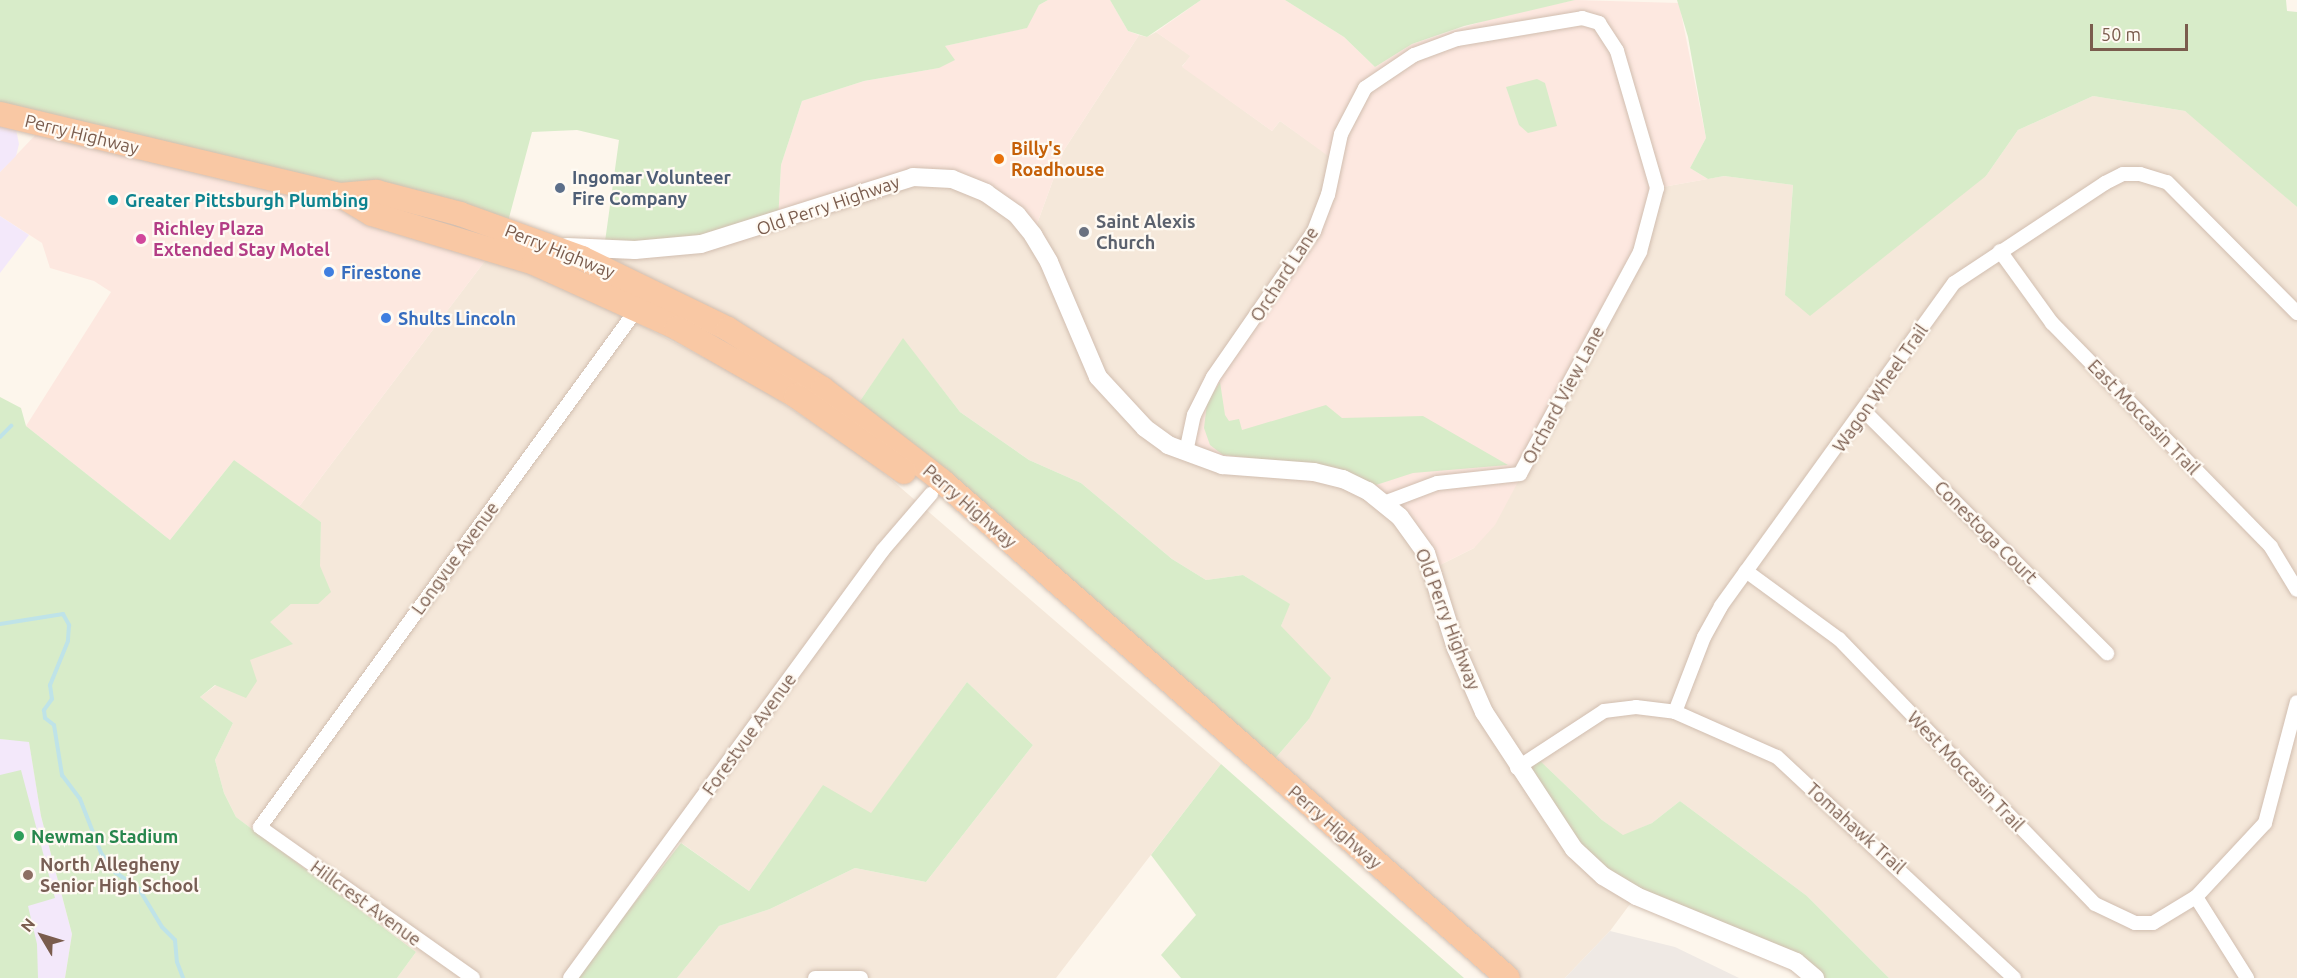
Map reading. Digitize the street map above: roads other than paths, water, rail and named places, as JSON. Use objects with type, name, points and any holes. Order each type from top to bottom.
[{"type":"highway","name":"Perry Highway","points":[[0,114],[340,195],[372,214],[534,263],[728,329],[792,369],[917,461],[1508,978]]},
{"type":"highway","name":"Perry Highway","points":[[340,195],[377,192],[460,214],[552,246],[644,299],[717,349],[814,407],[931,494],[1483,978]]},
{"type":"street","name":"Orchard Lane","points":[[1186,452],[1194,415],[1213,377],[1314,231],[1328,195],[1341,134],[1365,88],[1414,55],[1457,39],[1582,18],[1605,28],[1617,51],[1657,188]]},
{"type":"street","name":"Wagon Wheel Trail","points":[[1675,712],[1710,623],[1865,412],[1954,283],[2105,183],[2122,174],[2155,176],[2177,191],[2297,313]]},
{"type":"street","name":"Old Perry Highway","points":[[552,246],[680,248],[750,232],[893,182],[926,177],[962,182],[997,200],[1025,225],[1049,262],[1098,377],[1145,428],[1186,452],[1222,465],[1314,472],[1343,479],[1384,502],[1426,553],[1456,648],[1484,712],[1517,768],[1574,849],[1603,876],[1636,896],[1796,962],[1815,978]]},
{"type":"street","name":"Orchard View Lane","points":[[1384,502],[1437,483],[1520,474],[1640,252],[1657,188]]},
{"type":"street","points":[[534,263],[552,246]]},
{"type":"street","name":"East Moccasin Trail","points":[[2000,251],[2052,323],[2271,547],[2295,582]]},
{"type":"street","name":"Longvue Avenue","points":[[260,826],[644,299]]},
{"type":"street","name":"Conestoga Court","points":[[1865,412],[2107,653]]},
{"type":"street","name":"Forestvue Avenue","points":[[570,978],[883,550],[931,494]]},
{"type":"street","name":"West Moccasin Trail","points":[[1746,571],[1839,639],[2095,904],[2135,923],[2153,923],[2196,897],[2265,823],[2297,702]]},
{"type":"street","points":[[1517,768],[1604,711],[1636,707],[1675,712]]},
{"type":"street","name":"Tomahawk Trail","points":[[1675,712],[1777,757],[2014,978]]},
{"type":"street","name":"Hillcrest Avenue","points":[[260,826],[473,978]]},
{"type":"street","points":[[2196,897],[2247,978]]},
{"type":"street","points":[[815,978],[861,978]]},
{"type":"waterway","points":[[0,437],[11,426]]},
{"type":"waterway","points":[[0,624],[63,614],[69,625],[68,641],[50,685],[52,699],[44,710],[45,718],[54,725],[62,775],[80,799],[101,853],[115,872],[139,889],[162,927],[175,940],[177,962],[183,978]]},
{"type":"place","name":"Billy's Roadhouse","points":[[999,159]]},
{"type":"place","name":"Ingomar Volunteer Fire Company","points":[[560,188]]},
{"type":"place","name":"Greater Pittsburgh Plumbing","points":[[113,200]]},
{"type":"place","name":"Saint Alexis Church","points":[[1084,232]]},
{"type":"place","name":"Richley Plaza Extended Stay Motel","points":[[141,239]]},
{"type":"place","name":"Firestone","points":[[329,272]]},
{"type":"place","name":"Shults Lincoln","points":[[386,318]]},
{"type":"place","name":"Newman Stadium","points":[[19,836]]},
{"type":"place","name":"North Allegheny Senior High School","points":[[28,875]]}]
